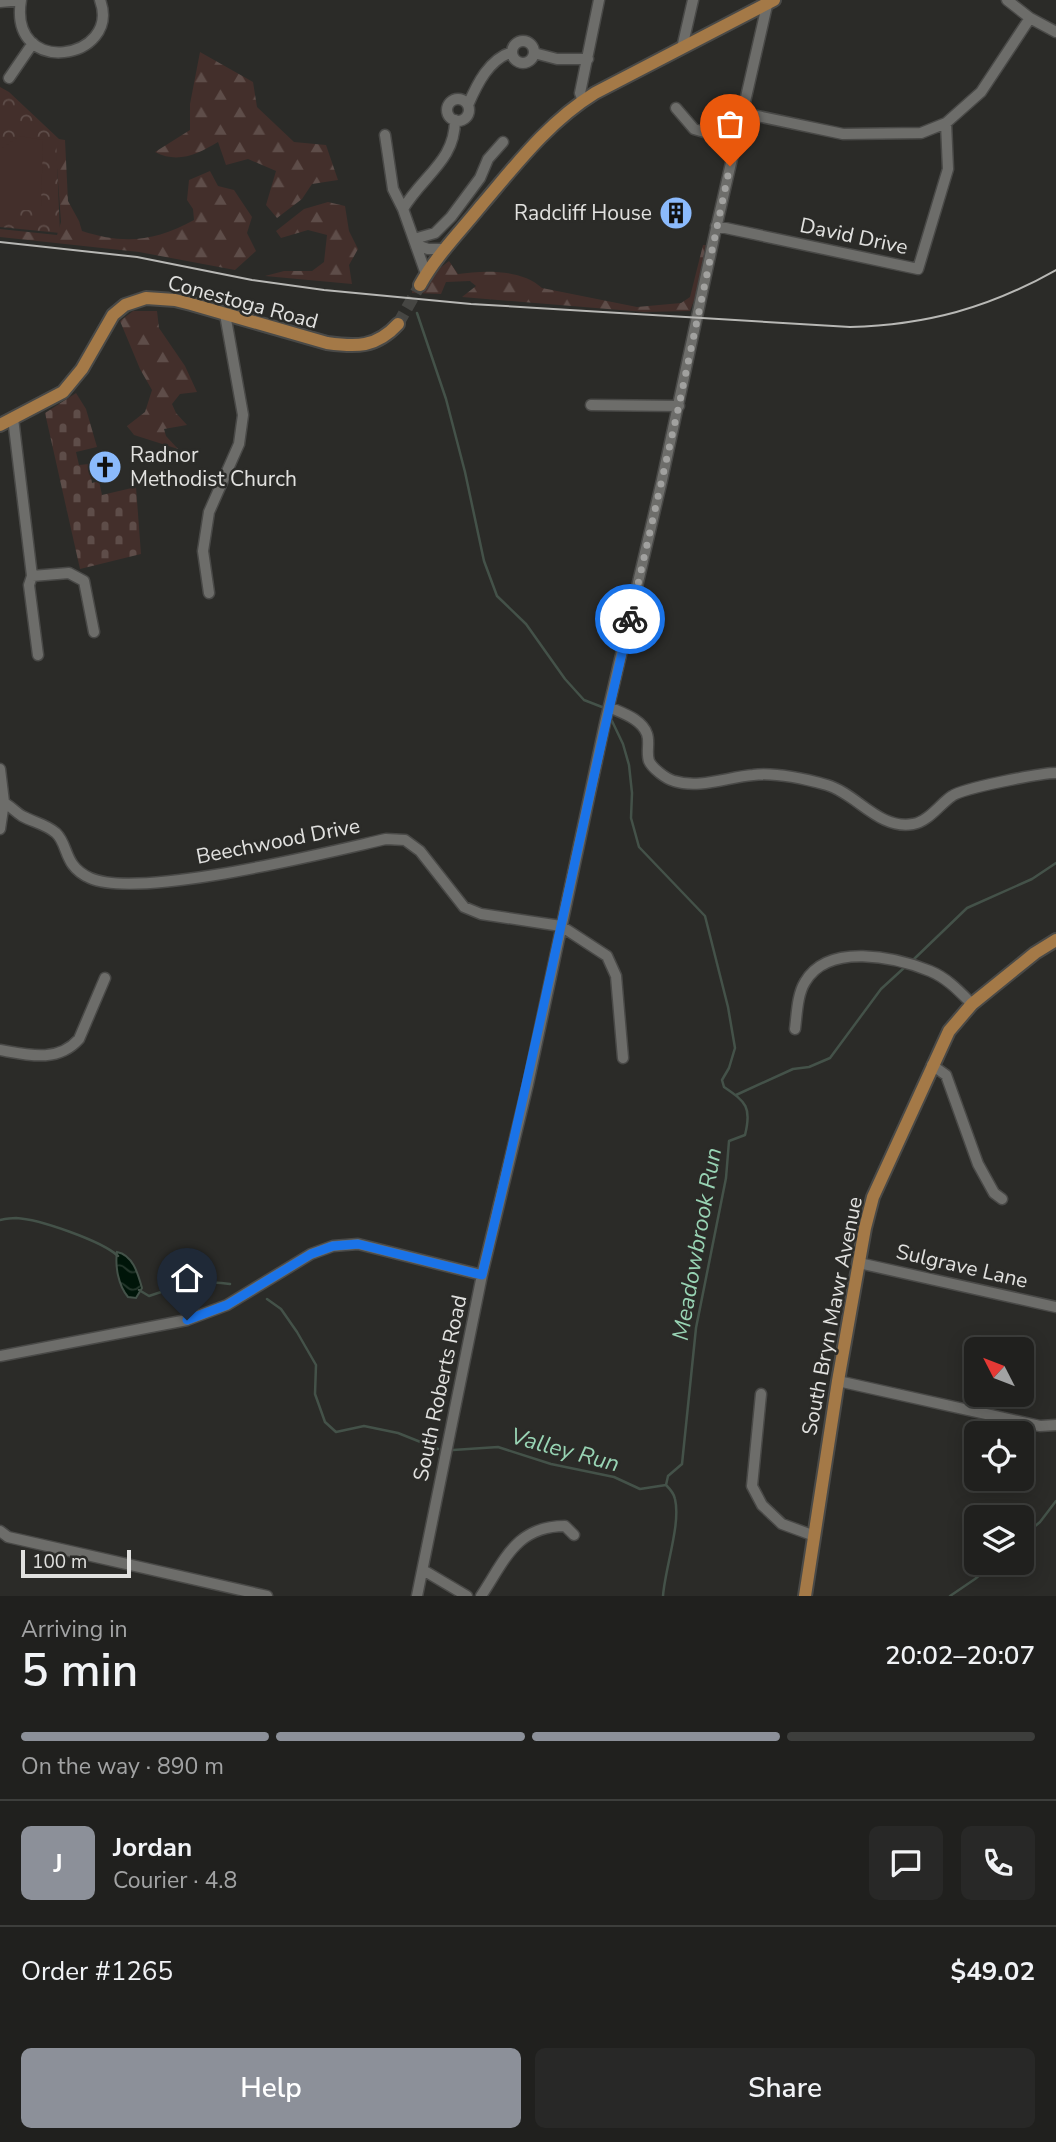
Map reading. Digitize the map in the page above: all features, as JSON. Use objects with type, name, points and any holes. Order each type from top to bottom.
[{"type":"main road","points":[[423,279],[445,249],[544,133],[583,101],[770,1]]},
{"type":"main road","name":"Conestoga Road","points":[[0,425],[53,399],[73,383],[113,315],[125,305],[146,298],[175,300],[327,343],[358,347],[382,337],[398,324]]},
{"type":"main road","name":"South Bryn Mawr Avenue","points":[[805,1596],[812,1535],[838,1381],[873,1196],[949,1031],[972,1004],[1035,953],[1056,940]]},
{"type":"street","points":[[0,2],[21,0],[21,23],[33,43],[46,51],[60,54],[74,52],[87,45],[97,34],[102,20],[100,0]]},
{"type":"street","points":[[583,101],[580,93],[599,0]]},
{"type":"street","points":[[682,48],[693,0]]},
{"type":"street","points":[[1007,0],[1030,18],[1056,32]]},
{"type":"street","name":"South Roberts Road","points":[[416,1596],[482,1275],[528,1084],[609,707],[679,406],[735,141],[770,1]]},
{"type":"street","points":[[743,113],[843,134],[921,133],[946,123],[981,92],[1030,18]]},
{"type":"street","points":[[524,41],[531,45],[534,52],[531,60],[523,63],[515,60],[512,52],[516,44],[524,41]]},
{"type":"street","points":[[9,78],[33,43]]},
{"type":"street","points":[[456,120],[468,114],[473,92],[488,69],[504,54],[512,52]]},
{"type":"street","points":[[534,52],[556,59],[588,59]]},
{"type":"street","points":[[456,120],[447,114],[450,102],[462,99],[468,105]]},
{"type":"street","points":[[676,108],[694,129],[735,141]]},
{"type":"street","points":[[403,209],[412,194],[451,149],[456,120]]},
{"type":"street","name":"David Drive","points":[[716,226],[918,269],[948,169],[946,123]]},
{"type":"street","points":[[385,135],[393,189],[415,242],[423,279]]},
{"type":"street","points":[[415,242],[435,233],[450,217],[480,178],[488,159],[503,142]]},
{"type":"street","points":[[415,242],[428,249],[445,249]]},
{"type":"street","points":[[209,593],[203,551],[209,512],[239,444],[243,415],[225,314]]},
{"type":"street","points":[[591,405],[679,406]]},
{"type":"street","points":[[13,418],[32,576],[29,585],[38,654]]},
{"type":"street","points":[[32,576],[69,573],[85,581],[94,632]]},
{"type":"street","points":[[609,707],[631,716],[647,732],[649,761],[673,781],[696,783],[756,774],[791,778],[829,786],[855,800],[880,819],[897,823],[914,824],[953,795],[972,788],[1056,773]]},
{"type":"street","points":[[0,769],[0,829]]},
{"type":"street","name":"Beechwood Drive","points":[[2,801],[22,816],[40,822],[57,834],[70,862],[79,872],[105,883],[182,879],[386,839],[405,840],[420,851],[464,907],[481,914],[561,926]]},
{"type":"street","points":[[561,926],[607,956],[616,976],[623,1058]]},
{"type":"street","points":[[795,1029],[805,982],[816,969],[834,959],[858,955],[930,972],[954,985],[972,1004]]},
{"type":"street","points":[[0,1050],[33,1056],[55,1055],[72,1047],[79,1040],[104,978]]},
{"type":"street","points":[[932,1065],[946,1075],[978,1164],[994,1193],[1002,1199]]},
{"type":"street","points":[[0,1356],[187,1320],[227,1305],[311,1254],[333,1246],[358,1244],[482,1275]]},
{"type":"street","name":"Sulgrave Lane","points":[[859,1263],[1056,1307]]},
{"type":"street","points":[[838,1381],[1040,1426],[1056,1425]]},
{"type":"street","points":[[761,1394],[752,1486],[762,1505],[782,1524],[812,1535]]},
{"type":"street","points":[[481,1596],[517,1543],[534,1529],[565,1526],[574,1535]]},
{"type":"street","points":[[0,1531],[8,1537],[267,1596]]},
{"type":"street","points":[[423,1570],[467,1596]]},
{"type":"green space","points":[[200,52],[253,82],[257,107],[294,142],[326,145],[338,180],[312,184],[302,199],[277,218],[266,205],[276,171],[248,159],[226,165],[218,142],[188,156],[163,156],[155,152],[190,130],[190,104]]},
{"type":"green space","points":[[0,87],[9,92],[59,139],[65,140],[68,201],[82,231],[112,238],[140,239],[180,227],[194,220],[193,209],[187,200],[189,180],[210,171],[218,186],[234,190],[252,217],[247,233],[256,251],[235,270],[139,252],[0,237],[0,229],[57,235],[61,222],[55,140],[0,92]]},
{"type":"green space","points":[[0,88],[56,138],[60,233],[0,227]]},
{"type":"green space","points":[[19,136],[43,140],[41,207],[37,210],[0,210],[0,150]]},
{"type":"green space","points":[[328,202],[345,206],[349,231],[358,249],[349,265],[352,284],[265,276],[284,271],[312,271],[324,262],[327,235],[308,230],[281,238],[276,231],[304,209]]},
{"type":"green space","points":[[703,245],[706,245],[690,311],[644,312],[462,297],[476,286],[470,281],[446,282],[441,294],[412,293],[412,287],[426,287],[432,274],[449,261],[458,274],[513,274],[542,288],[637,307],[681,303],[690,297]]},
{"type":"green space","points":[[133,311],[157,311],[159,328],[185,366],[197,392],[180,394],[172,404],[187,425],[164,429],[166,436],[178,449],[134,435],[127,426],[145,412],[152,390],[120,321]]},
{"type":"green space","points":[[76,393],[86,409],[97,447],[76,452],[79,465],[89,464],[92,483],[99,481],[102,495],[136,487],[141,554],[80,569],[45,413]]},
{"type":"water","points":[[117,1252],[127,1257],[137,1271],[142,1288],[136,1298],[128,1297],[122,1287],[117,1269]]},
{"type":"waterway","points":[[417,313],[446,399],[484,561],[497,596],[526,624],[565,679],[584,700],[602,707]]},
{"type":"waterway","name":"Meadowbrook Run","points":[[612,721],[629,765],[631,818],[639,847],[705,916],[728,1007],[735,1048],[722,1080],[724,1087],[742,1101],[748,1118],[745,1135],[729,1141],[726,1178],[696,1328],[682,1464],[668,1476],[666,1485]]},
{"type":"waterway","name":"Meadowbrook Run","points":[[913,960],[967,908],[1032,879],[1056,863]]},
{"type":"waterway","name":"Meadowbrook Run","points":[[736,1095],[793,1069],[809,1067],[830,1058],[881,989],[905,967]]},
{"type":"waterway","name":"Valley Run","points":[[0,1220],[26,1219],[54,1227],[99,1244],[118,1256]]},
{"type":"waterway","name":"Valley Run","points":[[139,1290],[149,1296],[199,1283],[230,1284]]},
{"type":"waterway","name":"Valley Run","points":[[267,1299],[281,1309],[316,1365],[315,1394],[325,1422],[336,1432],[364,1426],[398,1433],[438,1449]]},
{"type":"waterway","name":"Valley Run","points":[[453,1450],[498,1447],[551,1464],[614,1477],[640,1489],[666,1485]]},
{"type":"waterway","name":"Meadowbrook Run","points":[[663,1596],[676,1521],[674,1495],[666,1485]]},
{"type":"waterway","points":[[1034,1527],[1056,1501]]},
{"type":"waterway","points":[[950,1596],[980,1575]]},
{"type":"tunnel","points":[[398,324],[420,285]]},
{"type":"tram line","points":[[0,242],[137,257],[252,280],[324,290],[471,304],[850,327],[905,323],[956,312],[1006,295],[1056,270]]},
{"type":"way so far","points":[[630,619],[730,166]]},
{"type":"place","name":"Radcliff House","points":[[676,213]]},
{"type":"place","name":"Radnor Methodist Church","points":[[105,467]]},
{"type":"route","points":[[187,1320],[227,1305],[311,1254],[333,1246],[358,1244],[482,1275],[528,1084],[605,723],[630,619]]}]
